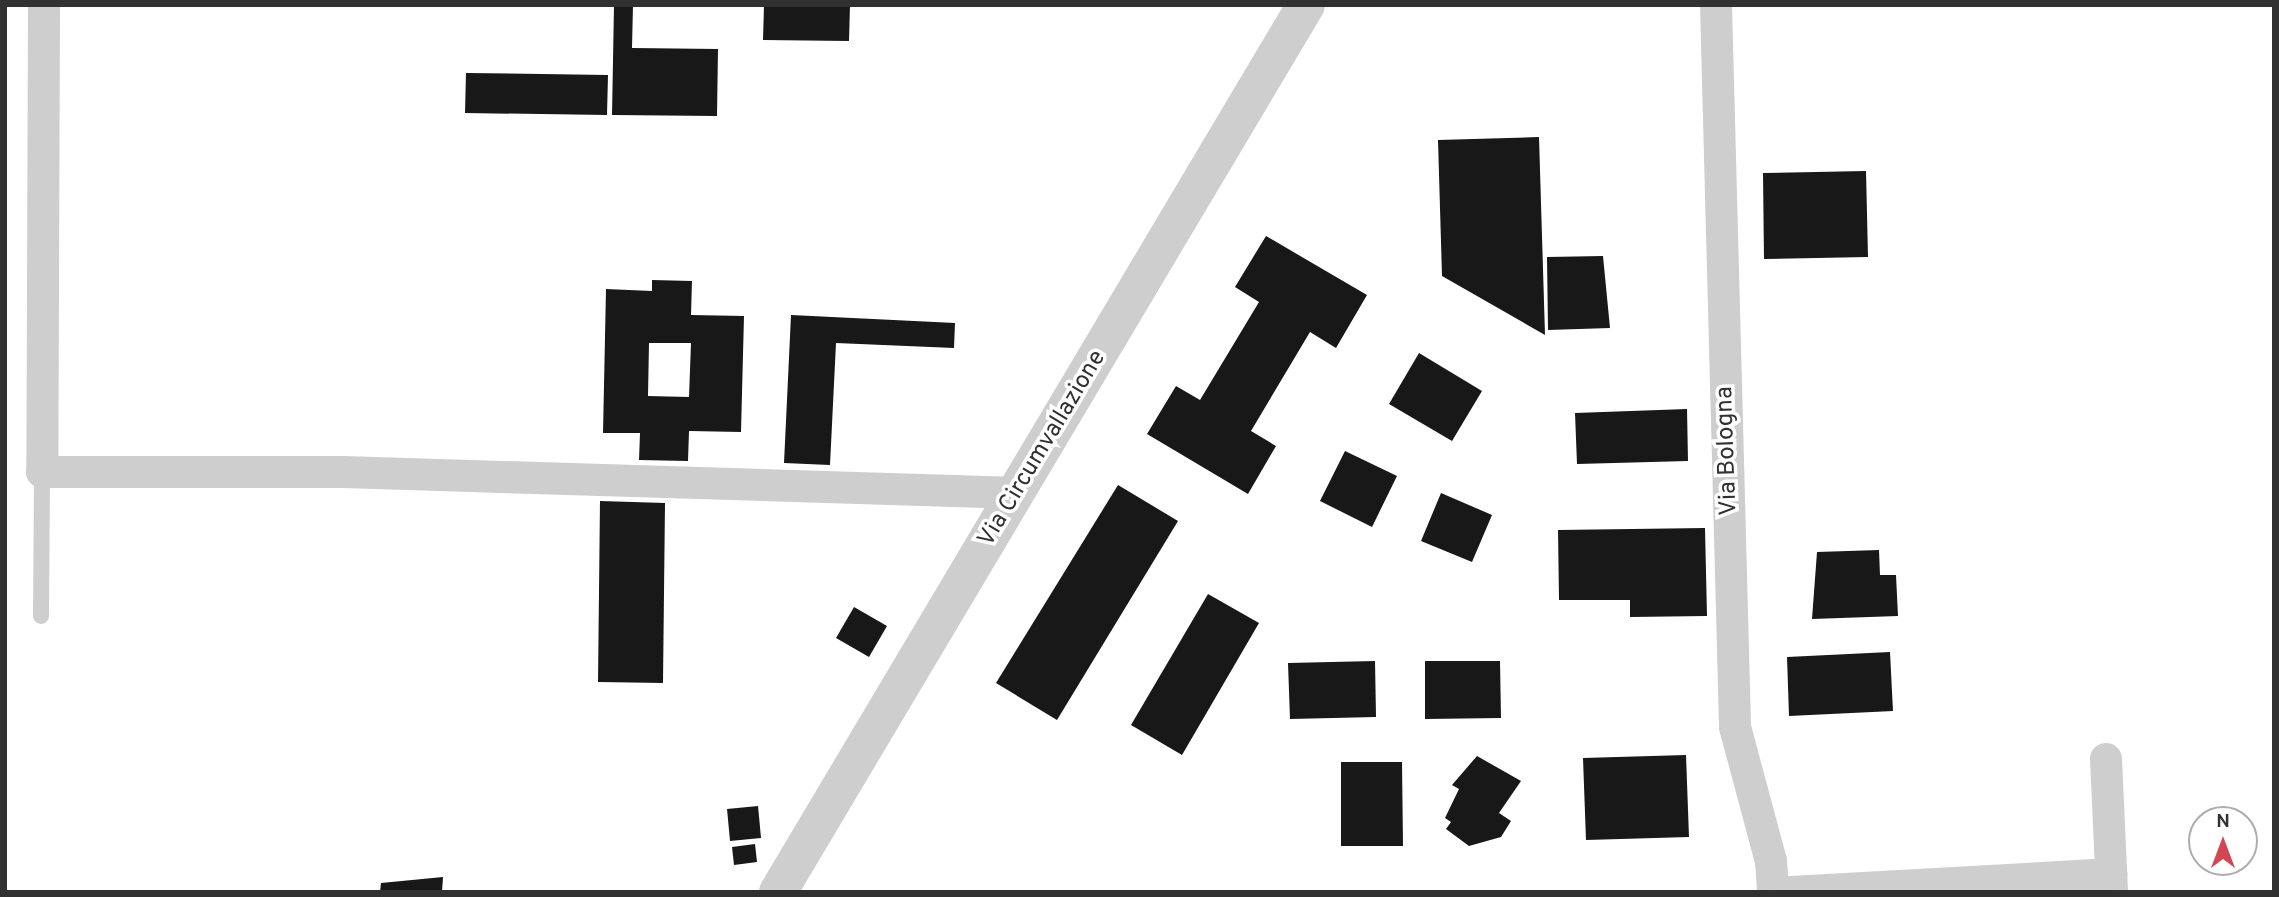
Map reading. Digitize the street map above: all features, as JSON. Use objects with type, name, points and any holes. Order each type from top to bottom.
[{"type":"street","points":[[44,5],[42,472],[343,472],[1017,493]]},
{"type":"street","name":"Via Circumvallazione","points":[[778,892],[1306,5]]},
{"type":"street","name":"Via Bologna","points":[[1716,5],[1735,727],[1771,861],[1773,892]]},
{"type":"street","points":[[1791,892],[2111,883],[2106,759]]},
{"type":"lane","points":[[41,616],[42,472]]},
{"type":"building","points":[[614,5],[633,5],[632,48],[718,49],[717,116],[612,115]]},
{"type":"building","points":[[764,5],[850,5],[849,41],[763,40]]},
{"type":"building","points":[[466,73],[608,75],[607,115],[465,113]]},
{"type":"building","points":[[1539,137],[1545,335],[1442,276],[1438,140]]},
{"type":"building","points":[[1866,171],[1868,257],[1764,259],[1763,173]]},
{"type":"building","points":[[1266,236],[1367,295],[1336,348],[1310,332],[1251,431],[1276,446],[1248,494],[1147,434],[1176,386],[1200,400],[1259,302],[1235,287]]},
{"type":"building","points":[[1603,256],[1610,328],[1548,330],[1547,257]]},
{"type":"building","points":[[652,280],[692,281],[691,315],[744,316],[741,432],[689,431],[688,461],[639,460],[640,433],[603,433],[606,289],[652,291]],"holes":[[[649,343],[691,343],[689,397],[648,396]]]},
{"type":"building","points":[[791,315],[955,323],[954,348],[836,343],[830,465],[784,463]]},
{"type":"building","points":[[1419,353],[1482,391],[1452,441],[1389,404]]},
{"type":"building","points":[[1687,409],[1688,461],[1577,464],[1575,413]]},
{"type":"building","points":[[1345,451],[1397,476],[1372,527],[1320,501]]},
{"type":"building","points":[[1118,485],[1178,521],[1057,720],[996,683]]},
{"type":"building","points":[[1441,493],[1492,515],[1472,562],[1421,541]]},
{"type":"building","points":[[600,501],[665,503],[663,683],[598,682]]},
{"type":"building","points":[[1705,528],[1707,616],[1630,617],[1630,600],[1559,600],[1558,530]]},
{"type":"building","points":[[1879,550],[1880,575],[1896,575],[1898,616],[1812,619],[1817,552]]},
{"type":"building","points":[[1208,594],[1259,623],[1182,755],[1131,725]]},
{"type":"building","points":[[854,607],[887,626],[869,657],[836,638]]},
{"type":"building","points":[[1890,652],[1893,711],[1789,716],[1787,657]]},
{"type":"building","points":[[1375,661],[1376,717],[1290,719],[1288,663]]},
{"type":"building","points":[[1425,661],[1500,661],[1501,718],[1425,719]]},
{"type":"building","points":[[1686,755],[1689,837],[1586,840],[1583,758]]},
{"type":"building","points":[[1477,756],[1521,781],[1499,813],[1511,821],[1501,837],[1469,846],[1446,829],[1451,822],[1445,818],[1459,789],[1452,785]]},
{"type":"building","points":[[1341,762],[1402,762],[1403,846],[1341,846]]},
{"type":"building","points":[[758,806],[761,838],[730,841],[727,809]]},
{"type":"building","points":[[755,844],[757,862],[734,865],[732,847]]},
{"type":"building","points":[[443,877],[442,892],[380,892],[381,883]]}]
